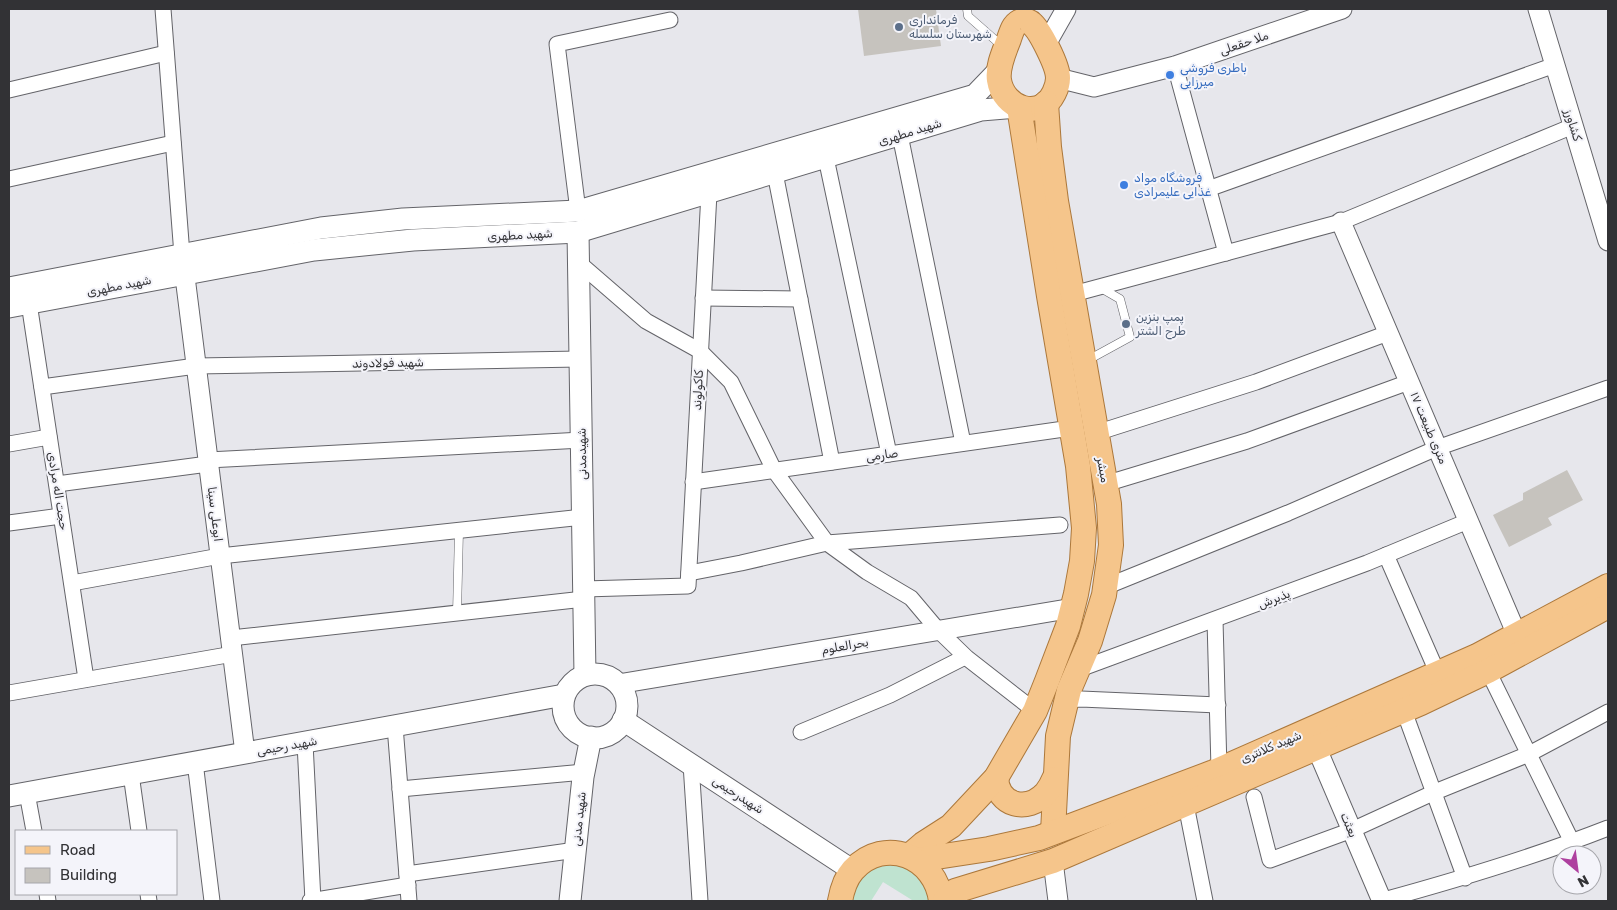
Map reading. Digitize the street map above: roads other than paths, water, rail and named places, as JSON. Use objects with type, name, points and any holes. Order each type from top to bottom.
[{"type":"main road","points":[[1002,59],[1014,26],[1018,21],[1031,22],[1044,42],[1055,65],[1058,78],[1054,93],[1046,103],[1033,109],[1014,106],[1002,92],[998,78],[1002,59],[1007,9]]},
{"type":"main road","points":[[1038,9],[1044,42]]},
{"type":"main road","name":"شهید مطهری","points":[[19,305],[183,264],[288,233],[403,218],[578,211],[975,95],[1002,59]]},
{"type":"main road","name":"مبشر","points":[[1046,103],[1056,201],[1109,504],[1111,545],[1105,586],[1090,641],[1066,700],[1058,736],[1054,779],[1053,832]]},
{"type":"main road","points":[[943,901],[935,878],[927,868],[913,858],[923,844],[951,826],[996,778],[1036,710],[1068,626],[1082,561],[1084,528],[1078,466],[1018,107]]},
{"type":"main road","name":"شهید مطهری","points":[[9,288],[183,264],[404,240],[578,232],[775,174],[981,110],[1018,107]]},
{"type":"main road","name":"شهیدمدنی","points":[[578,232],[586,675]]},
{"type":"main road","name":"شهید کلانتری","points":[[852,870],[864,860],[878,854],[894,852],[913,858],[989,849],[1039,838],[1220,769],[1438,674],[1478,656],[1608,586]]},
{"type":"main road","name":"شهید کلانتری","points":[[943,901],[955,891],[1053,861],[1404,711],[1488,670],[1608,606]]},
{"type":"main road","points":[[586,675],[603,675],[618,684],[624,692],[626,711],[618,728],[610,734],[601,737],[582,735],[574,730],[564,714],[564,696],[569,687],[576,680],[586,675]]},
{"type":"main road","name":"شهید رحیمی","points":[[14,794],[564,696]]},
{"type":"main road","name":"شهیدرحیمی","points":[[623,720],[852,870]]},
{"type":"main road","name":"شهید مدنی","points":[[570,901],[584,772],[591,737]]},
{"type":"main road","points":[[996,778],[1001,796],[1013,804],[1023,805],[1032,803],[1046,793],[1054,779]]},
{"type":"main road","points":[[840,901],[843,885],[852,870]]},
{"type":"street","points":[[163,9],[183,264]]},
{"type":"street","points":[[1044,42],[1066,9]]},
{"type":"street","name":"ملا حقعلی","points":[[1058,78],[1094,87],[1175,66],[1342,9]]},
{"type":"street","name":"کشاورز","points":[[1538,9],[1608,241]]},
{"type":"street","points":[[578,232],[578,211],[556,44],[670,20]]},
{"type":"street","points":[[9,90],[166,53]]},
{"type":"street","points":[[1208,189],[1555,65]]},
{"type":"street","points":[[1175,66],[1226,253]]},
{"type":"street","points":[[1073,294],[1341,222],[1573,126]]},
{"type":"street","points":[[900,135],[963,443]]},
{"type":"street","points":[[9,179],[173,143]]},
{"type":"street","points":[[826,158],[889,454]]},
{"type":"street","points":[[775,174],[832,462]]},
{"type":"street","name":"کاکولوند","points":[[688,579],[708,193]]},
{"type":"street","name":"۱۷ متری طبیعت","points":[[1341,222],[1517,635]]},
{"type":"street","points":[[579,263],[646,321],[700,351],[731,382],[774,470],[826,543],[867,572],[911,598],[938,630],[965,657],[1036,710]]},
{"type":"street","name":"ابوعلی سینا","points":[[183,264],[245,753]]},
{"type":"street","points":[[703,298],[800,299]]},
{"type":"street","name":"حجت اله مرادی","points":[[19,305],[42,388],[86,680]]},
{"type":"street","points":[[1096,433],[1256,382],[1388,333]]},
{"type":"street","name":"شهید فولادوند","points":[[42,388],[196,366],[580,359]]},
{"type":"street","points":[[1105,484],[1247,441],[1409,382]]},
{"type":"street","points":[[1105,586],[1288,513],[1437,448],[1608,388]]},
{"type":"street","name":"صارمی","points":[[693,482],[1072,428]]},
{"type":"street","points":[[9,444],[49,437]]},
{"type":"street","points":[[57,484],[208,462],[582,440]]},
{"type":"street","points":[[9,523],[61,516]]},
{"type":"street","points":[[72,583],[220,556],[583,517]]},
{"type":"street","name":"پذیرش","points":[[1077,670],[1386,555],[1468,521]]},
{"type":"street","points":[[9,693],[86,680],[232,646],[688,579],[741,563],[826,543],[1060,524]]},
{"type":"street","points":[[1386,555],[1438,674]]},
{"type":"street","name":"بحرالعلوم","points":[[618,684],[1073,608]]},
{"type":"street","points":[[1215,620],[1220,769]]},
{"type":"street","points":[[801,732],[890,695],[965,657]]},
{"type":"street","points":[[1488,670],[1572,842]]},
{"type":"street","points":[[1066,700],[1081,699],[1218,706]]},
{"type":"street","points":[[1404,711],[1465,878]]},
{"type":"street","points":[[1254,797],[1270,860],[1352,830],[1435,792],[1529,754],[1608,712]]},
{"type":"street","points":[[395,726],[409,901]]},
{"type":"street","points":[[305,743],[318,900],[407,880],[576,850]]},
{"type":"street","name":"بعثت","points":[[1317,748],[1381,901]]},
{"type":"street","points":[[195,762],[212,901]]},
{"type":"street","points":[[691,764],[700,901]]},
{"type":"street","points":[[400,789],[584,772]]},
{"type":"street","points":[[131,774],[139,830]]},
{"type":"street","points":[[14,794],[33,830]]},
{"type":"street","points":[[1186,805],[1205,901]]},
{"type":"street","points":[[1381,901],[1465,878],[1608,828]]},
{"type":"street","points":[[1053,861],[1058,901]]},
{"type":"lane","points":[[967,9],[968,16],[1002,59]]},
{"type":"lane","points":[[1084,362],[1130,337],[1120,299],[1099,287]]},
{"type":"lane","points":[[457,613],[459,530]]},
{"type":"place","name":"فرمانداری شهرستان سلسله","points":[[899,27]]},
{"type":"place","name":"باطری فروشی میرزایی","points":[[1170,75]]},
{"type":"place","name":"فروشگاه مواد غذایی علیمرادی","points":[[1124,185]]},
{"type":"place","name":"پمپ بنزین طرح الشتر","points":[[1126,324]]}]
